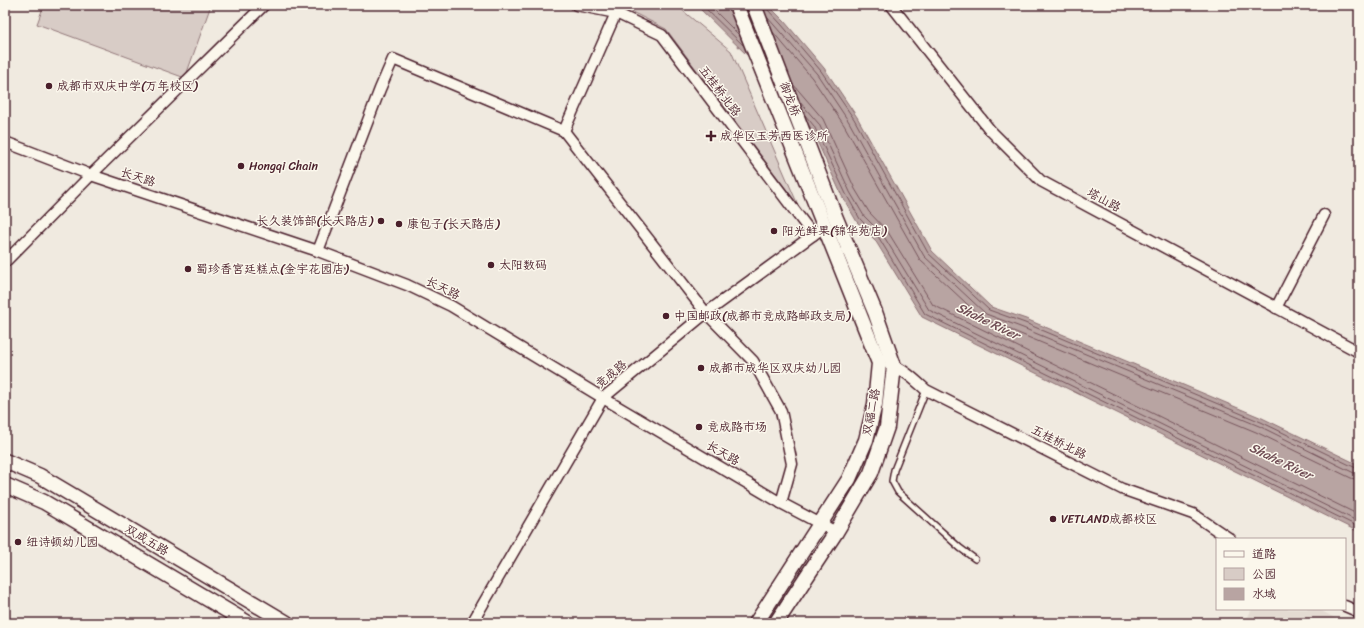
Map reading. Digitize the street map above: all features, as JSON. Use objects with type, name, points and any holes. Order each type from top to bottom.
[{"type":"main road","name":"御龙桥","points":[[736,5],[807,185]]},
{"type":"main road","name":"御龙桥","points":[[754,5],[835,216]]},
{"type":"main road","name":"双福二路","points":[[756,623],[849,479],[866,440],[875,404],[879,363],[819,231],[807,185]]},
{"type":"main road","name":"双福二路","points":[[776,623],[836,532],[871,473],[886,427],[894,366],[875,312],[835,216]]},
{"type":"main road","name":"双成五路","points":[[5,461],[40,476],[287,623]]},
{"type":"main road","name":"双成五路","points":[[5,485],[44,502],[248,623]]},
{"type":"street","points":[[5,262],[264,5]]},
{"type":"street","name":"五桂桥北路","points":[[576,5],[616,13],[662,35],[819,231]]},
{"type":"street","name":"塔山路","points":[[891,5],[990,130],[1041,181],[1359,352]]},
{"type":"street","points":[[564,131],[616,13]]},
{"type":"street","points":[[318,250],[380,89],[393,60],[564,131],[706,313],[753,361],[781,411],[792,464],[781,502]]},
{"type":"street","name":"长天路","points":[[5,142],[91,175],[318,250],[407,285],[451,306],[603,398],[781,502],[836,532]]},
{"type":"street","points":[[1276,308],[1324,215]]},
{"type":"street","name":"竞成路","points":[[472,623],[603,398],[706,313],[819,231]]},
{"type":"street","name":"五桂桥北路","points":[[879,363],[894,366],[913,378],[926,390],[1122,489],[1193,514],[1229,538]]},
{"type":"street","points":[[1346,606],[1359,612]]},
{"type":"lane","points":[[926,390],[894,470],[892,481],[898,492],[960,548],[975,559]]},
{"type":"shaded area","points":[[1252,610],[1320,610],[1344,623],[1245,623]]},
{"type":"green space","points":[[44,5],[211,5],[185,78],[37,24]]},
{"type":"green space","points":[[614,5],[676,5],[731,51],[798,205],[666,29],[620,6]]},
{"type":"water","name":"Shahe River","points":[[696,5],[768,5],[784,21],[824,68],[857,117],[932,251],[991,307],[1026,319],[1262,418],[1359,465],[1359,532],[922,317],[875,240],[857,222],[842,196],[811,128],[751,59]]},
{"type":"place","name":"成都市双庆中学(万年校区)","points":[[49,86]]},
{"type":"place","name":"成华区玉芳西医诊所","points":[[711,136]]},
{"type":"place","name":"Hongqi Chain","points":[[241,166]]},
{"type":"place","name":"长久装饰部(长天路店)","points":[[381,221]]},
{"type":"place","name":"康包子(长天路店)","points":[[399,224]]},
{"type":"place","name":"阳光鲜果(锦华苑店)","points":[[774,231]]},
{"type":"place","name":"太阳数码","points":[[491,265]]},
{"type":"place","name":"蜀珍香宫廷糕点(金宇花园店)","points":[[188,269]]},
{"type":"place","name":"中国邮政(成都市竞成路邮政支局)","points":[[666,316]]},
{"type":"place","name":"成都市成华区双庆幼儿园","points":[[701,368]]},
{"type":"place","name":"竞成路市场","points":[[699,427]]},
{"type":"place","name":"VETLAND成都校区","points":[[1053,519]]},
{"type":"place","name":"纽诗顿幼儿园","points":[[18,542]]}]
